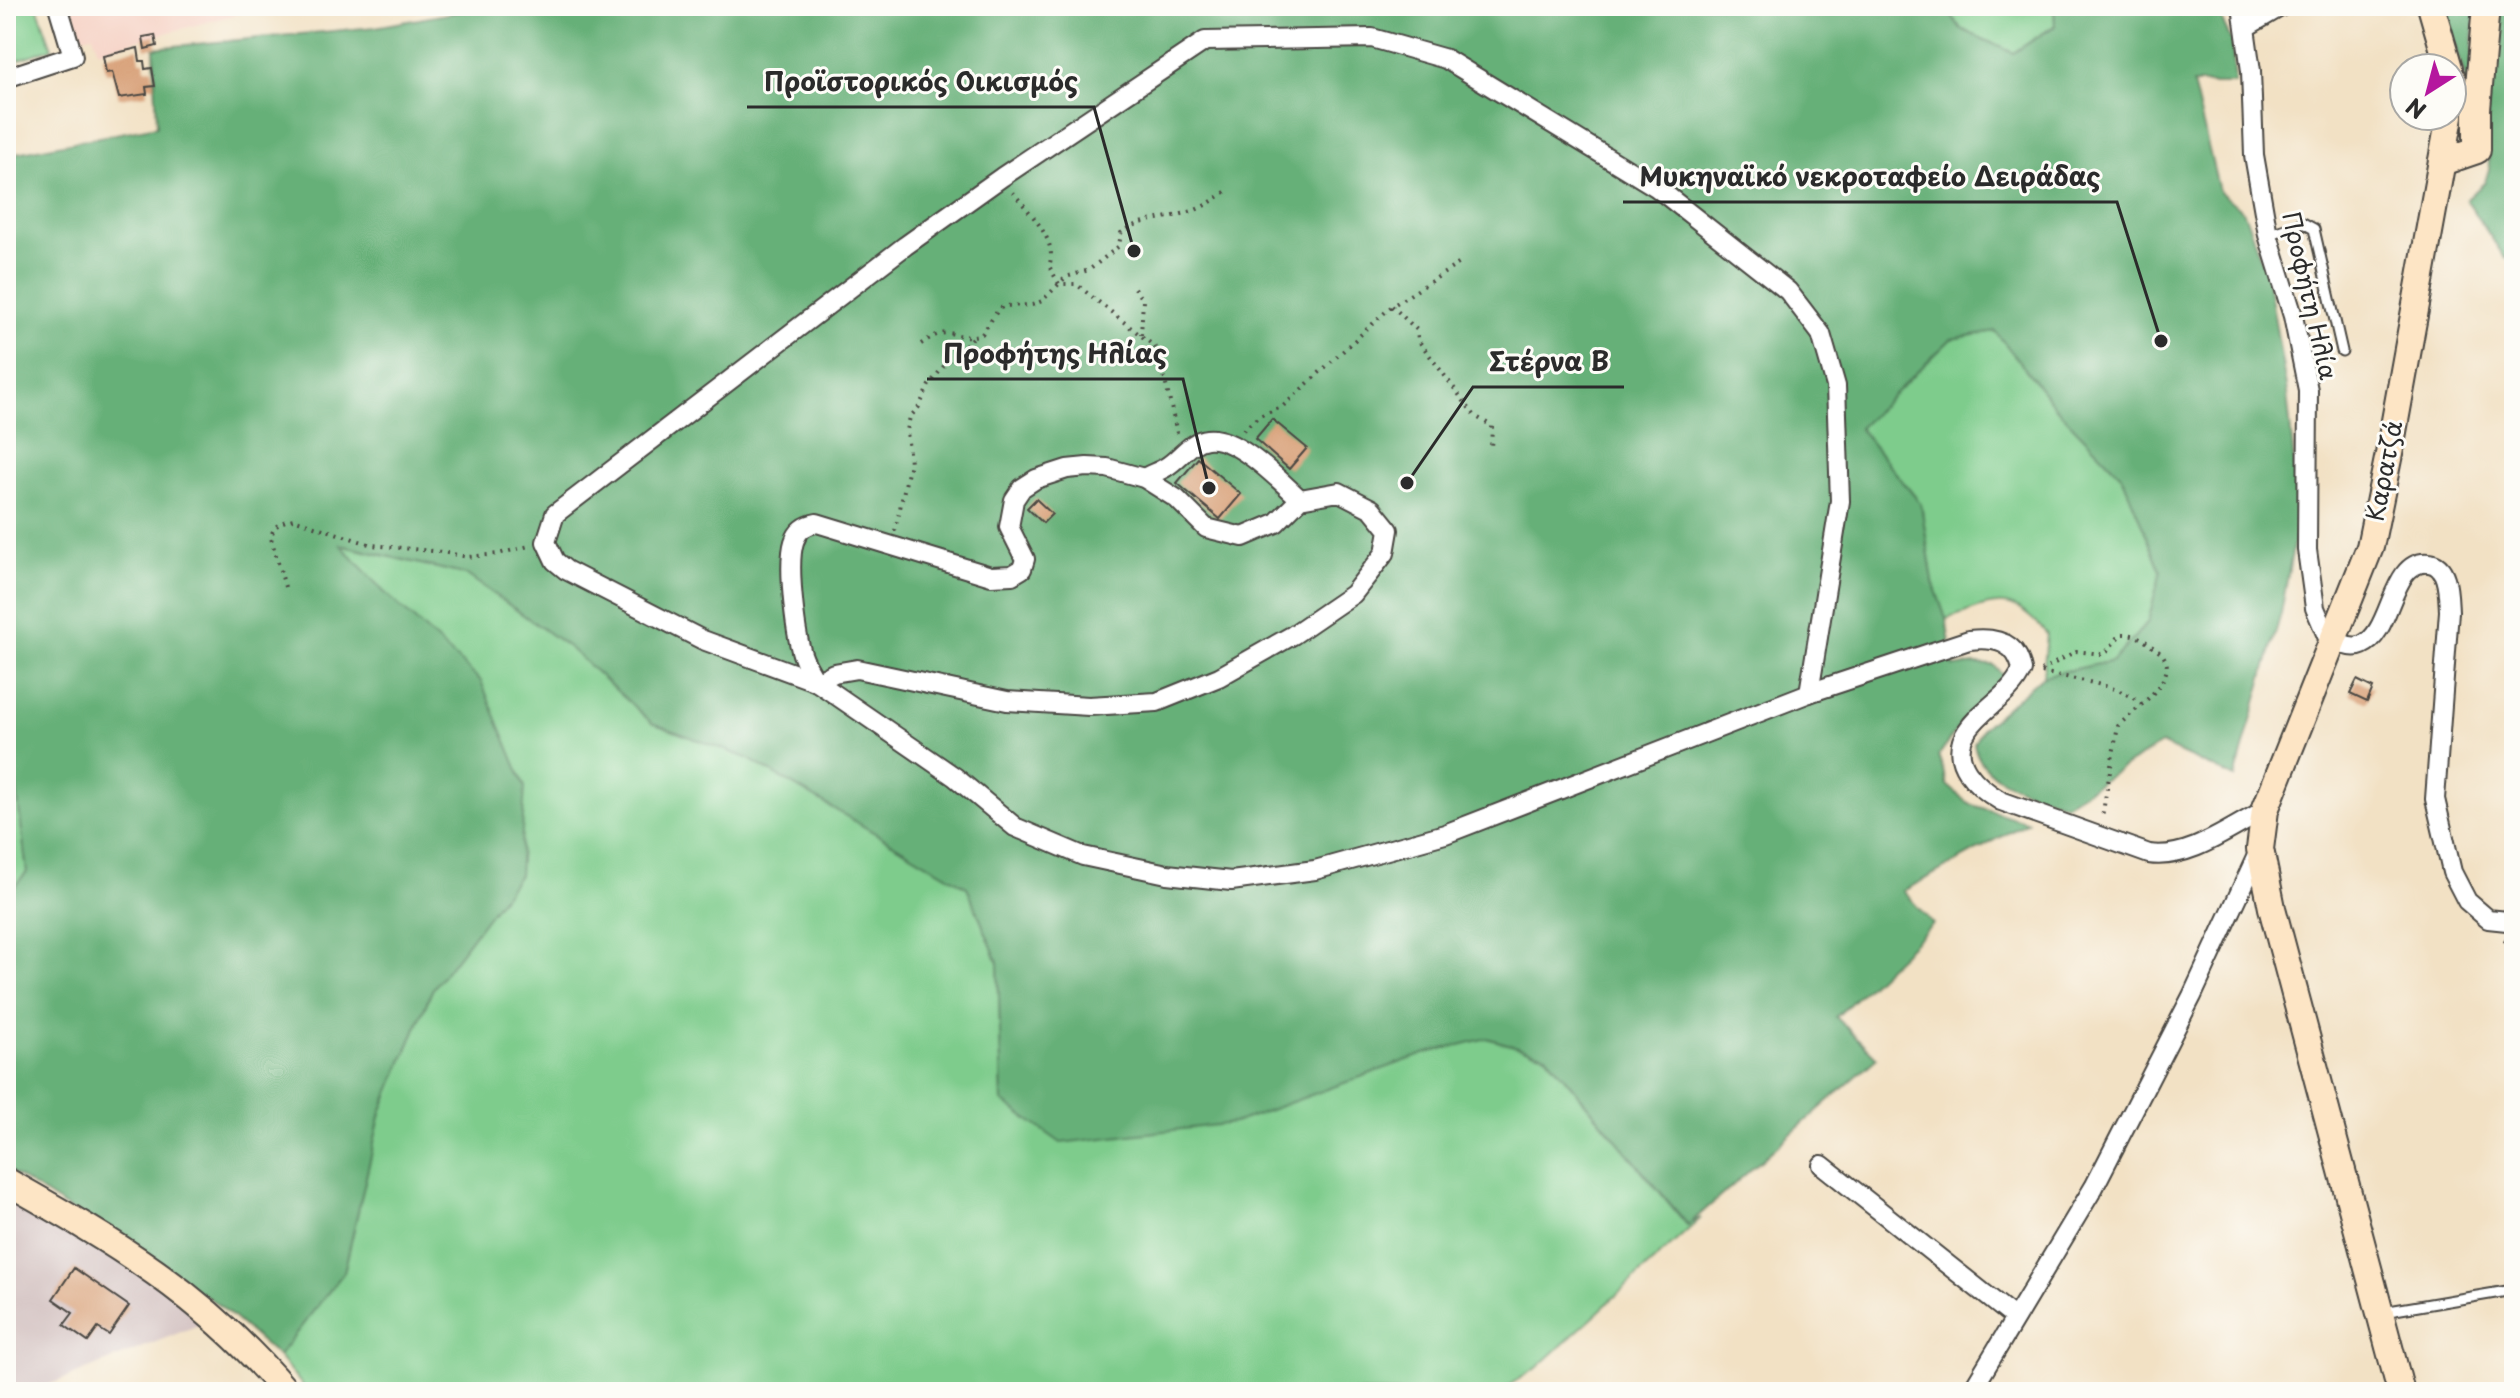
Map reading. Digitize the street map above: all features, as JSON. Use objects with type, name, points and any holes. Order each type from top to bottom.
[{"type":"street","points":[[6,78],[70,59],[74,51],[58,6]]},
{"type":"street","name":"Προφήτη Ηλία","points":[[2242,6],[2251,71],[2254,155],[2268,235],[2293,316],[2308,390],[2307,550],[2315,608],[2322,628],[2334,640]]},
{"type":"street","points":[[2246,27],[2282,6]]},
{"type":"street","points":[[2431,6],[2444,52]]},
{"type":"street","points":[[2442,162],[2477,150],[2477,109],[2486,6]]},
{"type":"street","points":[[1809,693],[1840,501],[1836,386],[1821,334],[1788,291],[1656,187],[1446,59],[1372,38],[1205,41],[905,246],[564,506],[555,514],[546,542],[555,561],[566,570],[703,640],[817,682],[955,777],[1015,827],[1083,856],[1167,874],[1231,881],[1315,870],[1445,834],[1809,693],[1969,640],[1984,638],[2001,640],[2031,671],[1966,732],[1961,755],[1963,766],[1972,780],[2001,801],[2149,854],[2181,854],[2265,810]]},
{"type":"street","name":"Καρατζά","points":[[2401,1392],[2272,908],[2260,849],[2265,810],[2370,547],[2447,132]]},
{"type":"street","points":[[1144,478],[1168,466],[1186,449],[1207,439],[1231,444],[1266,468],[1300,499]]},
{"type":"street","points":[[1087,467],[1107,468],[1144,478],[1177,499],[1206,528],[1243,537],[1276,523],[1300,499],[1339,492],[1372,509],[1389,530],[1385,553],[1353,594],[1293,635],[1219,677],[1157,702],[1089,706],[1007,701],[857,669],[834,673],[817,682],[802,653],[794,603],[792,551],[801,529],[817,523],[991,576],[1012,575],[1022,569],[1025,559],[1009,527],[1014,500],[1022,488],[1036,479],[1067,469],[1087,467]]},
{"type":"street","points":[[2334,640],[2353,647],[2364,645],[2374,636],[2402,577],[2412,566],[2426,562],[2434,564],[2442,572],[2449,611],[2435,799],[2452,872],[2467,901],[2488,919],[2507,921],[2514,915]]},
{"type":"street","points":[[1971,1392],[2101,1175],[2192,996],[2260,849]]},
{"type":"street","points":[[1822,1165],[2015,1318]]},
{"type":"street","points":[[6,1181],[99,1233],[161,1274],[228,1329],[286,1392]]},
{"type":"lane","points":[[2268,235],[2303,223],[2314,229],[2342,351]]},
{"type":"lane","points":[[2380,1312],[2507,1291]]},
{"type":"path","points":[[1002,177],[1051,244],[1053,255],[1049,266],[1059,284]]},
{"type":"path","points":[[921,344],[945,331],[975,336],[982,334],[1004,306],[1032,305],[1042,301],[1066,277],[1089,270],[1119,246],[1121,233],[1134,224],[1206,207],[1228,190]]},
{"type":"path","points":[[1231,444],[1259,416],[1282,407],[1392,306],[1460,263]]},
{"type":"path","points":[[1059,284],[1076,284],[1154,346],[1159,354],[1176,431],[1186,449]]},
{"type":"path","points":[[1134,288],[1143,301],[1141,335]]},
{"type":"path","points":[[1392,306],[1417,330],[1418,340],[1475,416],[1492,426],[1491,450]]},
{"type":"path","points":[[892,546],[910,463],[907,430],[910,417],[947,362],[975,336]]},
{"type":"path","points":[[285,587],[271,538],[272,530],[281,521],[293,519],[372,545],[468,557],[498,554],[546,542]]},
{"type":"path","points":[[2031,671],[2076,651],[2101,654],[2121,634],[2142,637],[2165,657],[2167,668],[2163,680],[2143,705],[2118,726],[2102,810],[2102,837]]},
{"type":"path","points":[[2031,671],[2121,692],[2135,697],[2143,705]]},
{"type":"shaded area","points":[[71,6],[268,6],[98,51],[93,35],[83,37]]},
{"type":"shaded area","points":[[6,1181],[216,1318],[31,1392],[6,1392]]},
{"type":"green space","points":[[6,6],[37,6],[52,48],[6,64]]},
{"type":"green space","points":[[491,6],[1945,6],[1961,29],[2013,53],[2055,26],[2054,6],[2215,6],[2232,42],[2235,84],[2193,84],[2219,191],[2244,212],[2268,279],[2287,393],[2299,514],[2281,613],[2235,778],[2161,744],[2065,804],[2009,784],[1986,768],[1978,757],[1974,743],[1983,728],[2043,676],[2113,661],[2148,622],[2161,571],[2122,476],[2057,409],[1995,331],[1951,339],[1859,428],[1921,504],[1933,582],[1946,619],[1954,667],[1993,665],[2004,675],[2001,690],[1974,710],[1939,755],[1947,785],[1969,804],[2028,822],[1903,891],[1933,924],[1836,1017],[1877,1058],[1688,1225],[1546,1055],[1487,1038],[1427,1053],[1234,1123],[1061,1143],[1002,1101],[998,962],[967,887],[747,758],[652,723],[570,648],[467,575],[341,545],[383,591],[481,681],[525,787],[519,875],[432,990],[381,1112],[344,1272],[278,1356],[218,1304],[6,1169],[6,896],[27,872],[16,784],[6,771],[6,155],[157,126],[154,48],[375,27]]},
{"type":"green space","points":[[1945,6],[2054,6],[2055,25],[2013,53],[1961,29]]},
{"type":"green space","points":[[2445,6],[2476,6],[2469,93],[2468,52],[2458,52]]},
{"type":"green space","points":[[2497,6],[2514,6],[2514,261],[2505,258],[2466,200],[2485,182],[2489,169],[2487,115]]},
{"type":"green space","points":[[1995,331],[2057,409],[2122,476],[2162,571],[2148,622],[2113,661],[2043,676],[2047,634],[2022,610],[2011,605],[1990,605],[1946,619],[1933,582],[1921,504],[1859,428],[1951,339]]},
{"type":"green space","points":[[339,545],[467,575],[570,648],[652,723],[747,758],[967,887],[998,962],[1002,1101],[1427,1053],[1486,1038],[1546,1055],[1687,1225],[1701,1218],[1538,1367],[1498,1392],[308,1392],[278,1356],[344,1272],[381,1112],[432,990],[519,875],[383,591]]},
{"type":"green space","points":[[6,771],[16,784],[27,872],[6,896]]},
{"type":"building","points":[[155,35],[157,46],[145,49],[143,37]]},
{"type":"building","points":[[138,48],[145,69],[152,68],[155,86],[146,87],[147,94],[119,98],[112,72],[106,73],[103,56]]},
{"type":"building","points":[[1272,419],[1307,448],[1289,469],[1255,439]]},
{"type":"building","points":[[1198,458],[1241,494],[1220,519],[1177,483]]},
{"type":"building","points":[[1036,499],[1052,514],[1043,523],[1027,508]]},
{"type":"building","points":[[2357,680],[2373,688],[2367,702],[2350,694]]},
{"type":"building","points":[[74,1268],[129,1306],[109,1335],[98,1328],[88,1342],[64,1325],[73,1313],[53,1299]]},
{"type":"place","name":"Προϊστορικός Οικισμός","points":[[1134,251]]},
{"type":"place","name":"Μυκηναϊκό νεκροταφείο Δειράδας","points":[[2161,341]]},
{"type":"place","name":"Στέρνα Β","points":[[1407,483]]},
{"type":"place","name":"Προφήτης Ηλίας","points":[[1209,488]]}]
